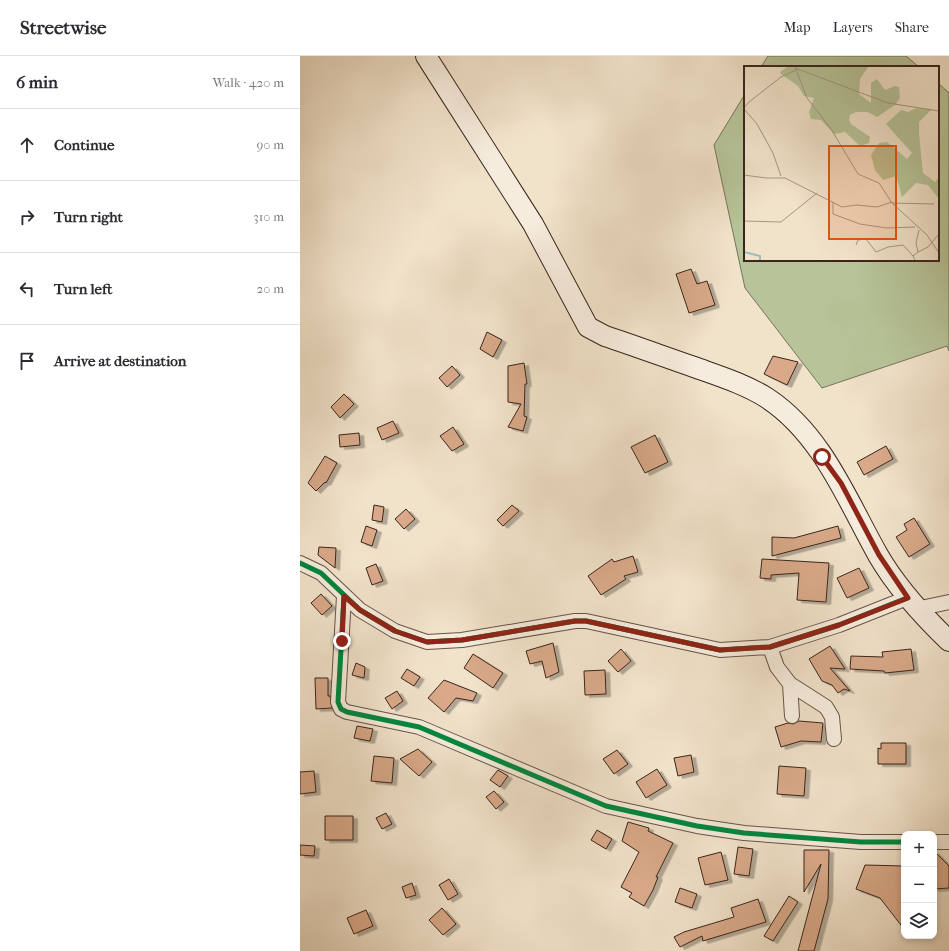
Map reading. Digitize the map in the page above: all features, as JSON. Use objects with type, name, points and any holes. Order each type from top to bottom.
[{"type":"main road","points":[[426,56],[532,224],[588,327],[605,336],[731,380],[767,398],[790,417],[804,431],[841,483],[879,555],[912,603],[949,641]]},
{"type":"street","points":[[300,563],[321,573],[360,610],[395,631],[427,642],[462,640],[575,621],[586,621],[720,650],[770,647],[912,603],[949,602]]},
{"type":"street","points":[[344,596],[338,702],[341,709],[347,712],[419,727],[606,806],[697,826],[744,833],[861,842],[901,842]]},
{"type":"street","points":[[770,647],[777,667],[790,684],[826,707],[832,717],[834,739]]},
{"type":"street","points":[[790,684],[792,716]]},
{"type":"street","points":[[937,842],[949,842]]},
{"type":"green space","points":[[768,56],[906,56],[918,66],[762,66]]},
{"type":"green space","points":[[939,84],[949,93],[949,351],[947,346],[822,388],[745,288],[714,145],[744,96],[744,261],[939,261]]},
{"type":"building","points":[[691,269],[697,284],[707,281],[715,305],[689,313],[676,274]]},
{"type":"building","points":[[487,332],[502,340],[493,357],[480,349]]},
{"type":"building","points":[[773,356],[798,362],[787,385],[764,374]]},
{"type":"building","points":[[524,363],[527,384],[525,384],[524,416],[527,417],[523,431],[508,427],[521,404],[508,402],[508,366]]},
{"type":"building","points":[[452,366],[460,375],[447,387],[439,378]]},
{"type":"building","points":[[344,394],[354,404],[340,418],[331,407]]},
{"type":"building","points":[[393,421],[399,433],[382,440],[377,428]]},
{"type":"building","points":[[453,427],[464,444],[452,451],[440,436]]},
{"type":"building","points":[[359,433],[360,445],[340,447],[339,435]]},
{"type":"building","points":[[655,435],[668,462],[645,473],[631,447]]},
{"type":"building","points":[[886,446],[893,459],[864,475],[857,462]]},
{"type":"building","points":[[325,456],[337,463],[326,483],[325,482],[316,491],[308,483]]},
{"type":"building","points":[[374,505],[384,507],[382,522],[372,520]]},
{"type":"building","points":[[512,505],[519,511],[503,526],[497,520]]},
{"type":"building","points":[[406,509],[415,519],[404,529],[395,519]]},
{"type":"building","points":[[914,518],[930,544],[909,557],[896,537],[907,530],[904,524]]},
{"type":"building","points":[[366,526],[377,530],[372,546],[361,542]]},
{"type":"building","points":[[838,526],[841,538],[772,556],[772,537],[794,538]]},
{"type":"building","points":[[319,547],[336,548],[335,568],[318,555]]},
{"type":"building","points":[[633,556],[638,572],[624,576],[626,579],[601,595],[588,576],[612,559],[614,562]]},
{"type":"building","points":[[762,559],[829,563],[826,602],[797,600],[799,573],[771,575],[771,579],[760,578]]},
{"type":"building","points":[[376,564],[383,581],[372,585],[366,568]]},
{"type":"building","points":[[859,568],[869,588],[847,598],[837,578]]},
{"type":"building","points":[[321,594],[332,606],[322,615],[311,603]]},
{"type":"building","points":[[553,643],[559,672],[546,678],[542,661],[530,664],[526,651]]},
{"type":"building","points":[[830,646],[845,669],[830,668],[850,691],[844,689],[838,693],[832,685],[822,681],[809,659]]},
{"type":"building","points":[[621,649],[631,661],[618,672],[608,661]]},
{"type":"building","points":[[911,649],[914,670],[885,673],[884,671],[850,669],[851,656],[883,657],[882,652]]},
{"type":"building","points":[[473,654],[503,673],[493,688],[464,668]]},
{"type":"building","points":[[356,663],[365,667],[364,678],[352,675]]},
{"type":"building","points":[[407,669],[420,677],[414,686],[401,678]]},
{"type":"building","points":[[605,670],[606,694],[585,695],[584,671]]},
{"type":"building","points":[[315,678],[328,678],[328,696],[330,696],[332,708],[316,709]]},
{"type":"building","points":[[444,680],[477,693],[473,701],[456,698],[444,712],[428,698]]},
{"type":"building","points":[[397,691],[403,701],[392,709],[385,698]]},
{"type":"building","points":[[799,721],[823,723],[821,742],[801,741],[781,747],[775,727],[788,723],[793,724]]},
{"type":"building","points":[[357,726],[373,729],[370,741],[354,738]]},
{"type":"building","points":[[881,743],[906,743],[906,764],[878,764],[878,748],[881,749]]},
{"type":"building","points":[[418,749],[432,762],[419,776],[400,759]]},
{"type":"building","points":[[617,750],[628,764],[614,774],[603,759]]},
{"type":"building","points":[[691,755],[694,772],[678,776],[674,758]]},
{"type":"building","points":[[374,756],[394,758],[392,783],[371,781]]},
{"type":"building","points":[[779,766],[806,768],[804,796],[777,794]]},
{"type":"building","points":[[657,769],[667,785],[646,798],[636,782]]},
{"type":"building","points":[[498,770],[508,776],[500,787],[490,780]]},
{"type":"building","points":[[314,771],[316,792],[300,794],[300,772]]},
{"type":"building","points":[[494,791],[504,802],[496,809],[486,797]]},
{"type":"building","points":[[386,813],[392,824],[382,829],[376,818]]},
{"type":"building","points":[[325,816],[353,816],[353,840],[325,840]]},
{"type":"building","points":[[628,822],[649,828],[648,831],[673,843],[656,877],[658,877],[653,890],[644,906],[629,897],[632,893],[621,887],[639,852],[622,841]]},
{"type":"building","points":[[597,830],[612,839],[606,849],[591,840]]},
{"type":"building","points":[[300,845],[315,846],[314,856],[300,855]]},
{"type":"building","points":[[738,847],[753,849],[749,876],[734,874]]},
{"type":"building","points":[[804,850],[829,850],[828,899],[814,951],[798,951],[821,864],[804,892]]},
{"type":"building","points":[[721,852],[728,880],[705,885],[698,858]]},
{"type":"building","points":[[937,854],[949,866],[949,888],[937,889]]},
{"type":"building","points":[[865,865],[901,866],[901,925],[880,898],[856,889]]},
{"type":"building","points":[[449,879],[458,894],[448,900],[439,885]]},
{"type":"building","points":[[412,883],[416,895],[406,898],[402,887]]},
{"type":"building","points":[[680,888],[697,894],[692,908],[675,902]]},
{"type":"building","points":[[789,896],[798,902],[773,941],[764,936]]},
{"type":"building","points":[[758,899],[766,922],[703,941],[702,936],[680,947],[674,937],[684,932],[734,917],[731,908]]},
{"type":"building","points":[[442,908],[456,924],[443,935],[429,920]]},
{"type":"building","points":[[366,910],[373,926],[354,934],[347,918]]},
{"type":"cycle path","points":[[300,563],[321,573],[360,610],[395,631],[427,642],[462,640],[575,621],[586,621],[720,650],[770,647],[839,625],[907,598]]},
{"type":"cycle path","points":[[344,596],[338,702],[341,709],[347,712],[419,727],[606,806],[697,826],[744,833],[861,842],[901,842]]},
{"type":"route","points":[[342,641],[344,596],[360,610],[395,631],[427,642],[462,640],[575,621],[586,621],[720,650],[770,647],[839,625],[908,598],[879,555],[841,483],[822,457]]}]
